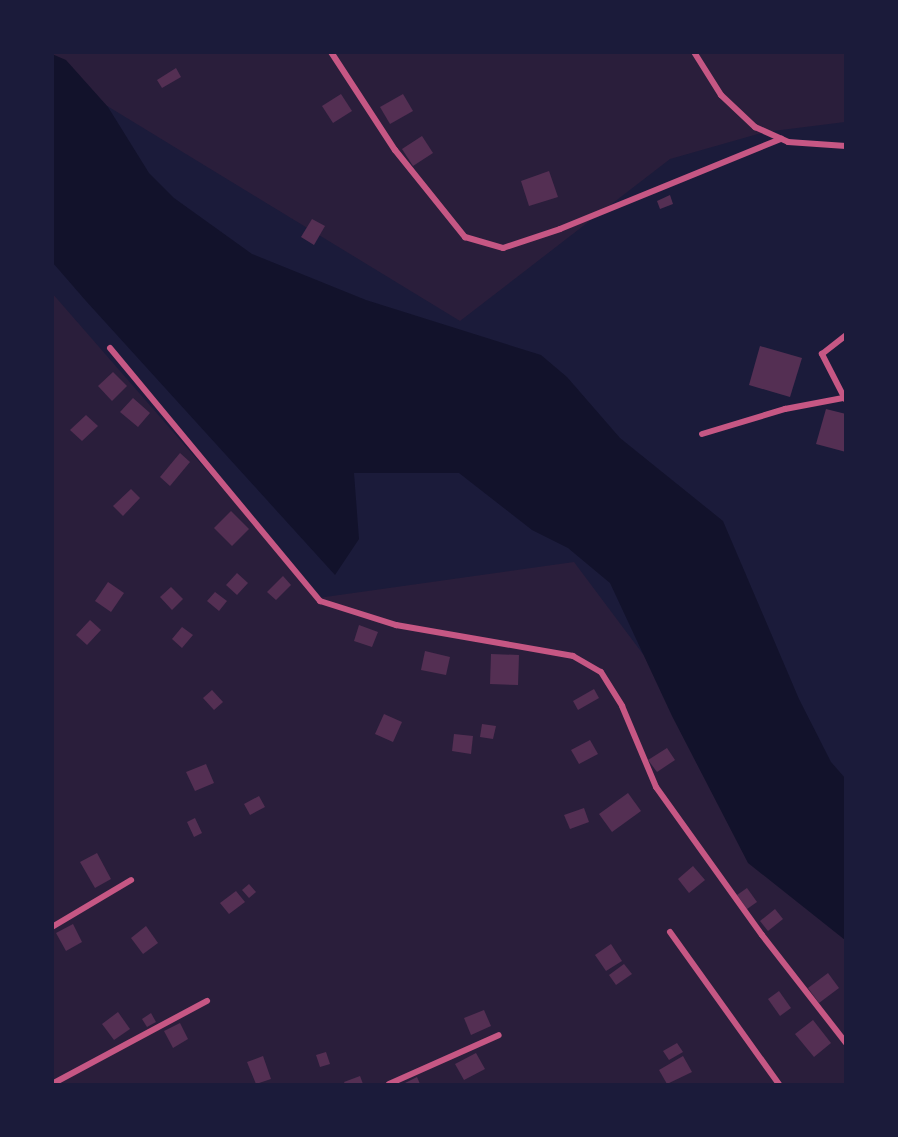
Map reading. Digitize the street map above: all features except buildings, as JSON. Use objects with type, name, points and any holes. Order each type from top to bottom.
[{"type":"street","points":[[331,52],[396,150],[465,237],[503,248],[560,229],[781,139]]},
{"type":"street","points":[[694,52],[731,107],[755,127],[781,139],[846,147]]},
{"type":"street","points":[[702,434],[785,409],[844,398],[822,354],[846,335]]},
{"type":"street","points":[[110,348],[320,601],[396,625],[573,656],[601,672],[622,706],[656,787],[762,935],[846,1043]]},
{"type":"street","points":[[52,927],[131,880]]},
{"type":"street","points":[[670,932],[779,1084]]},
{"type":"street","points":[[52,1084],[207,1001]]},
{"type":"street","points":[[389,1084],[499,1035]]},
{"type":"shaded area","points":[[52,53],[845,53],[845,122],[765,132],[670,159],[460,321],[104,104],[53,57]]},
{"type":"shaded area","points":[[52,54],[66,60],[108,107],[149,173],[174,198],[252,254],[366,300],[541,355],[567,377],[620,438],[723,521],[799,699],[831,762],[845,778],[845,940],[748,863],[672,716],[610,583],[568,548],[532,530],[459,473],[354,473],[359,539],[335,575],[86,301],[53,263]]},
{"type":"shaded area","points":[[52,293],[318,598],[574,562],[845,924],[845,1084],[53,1084]]}]
